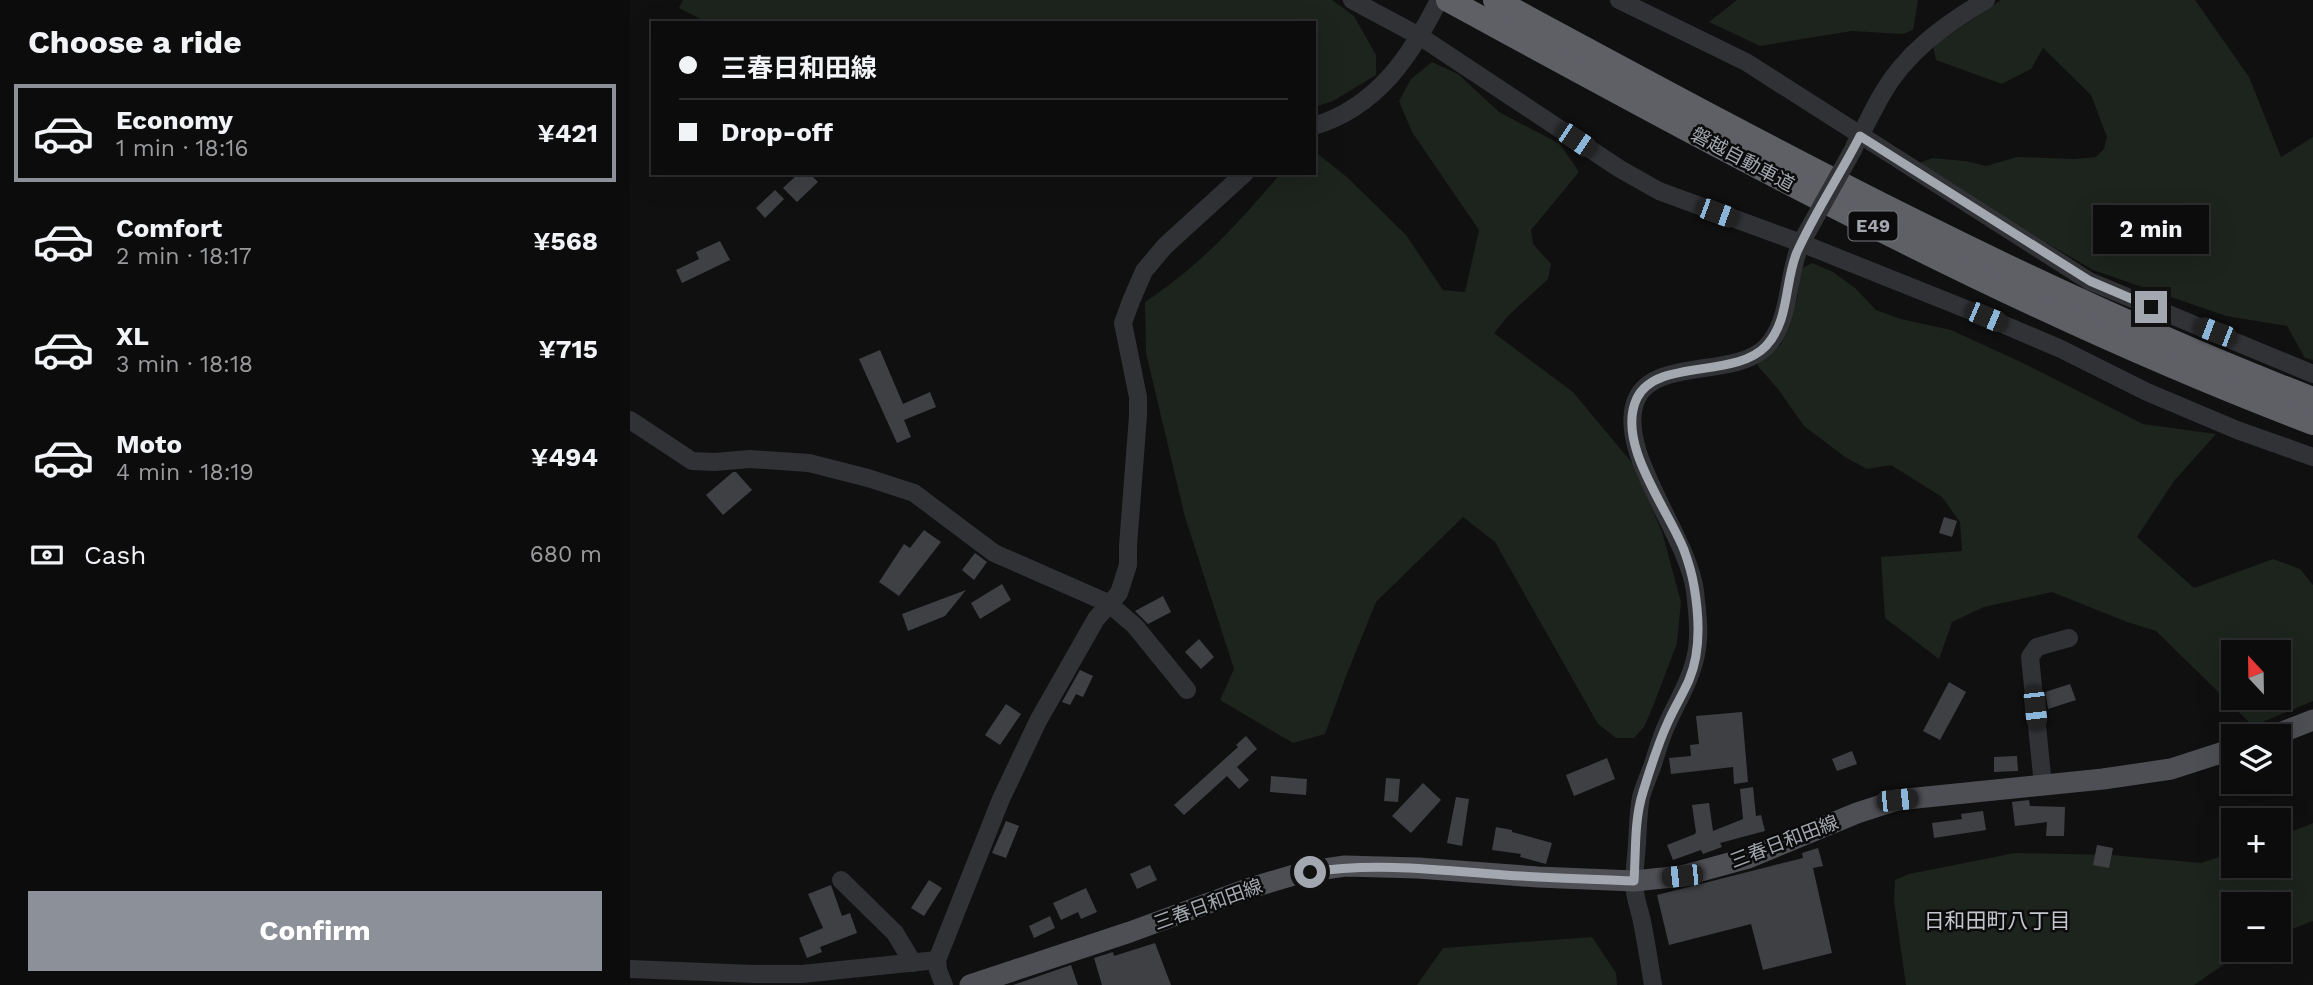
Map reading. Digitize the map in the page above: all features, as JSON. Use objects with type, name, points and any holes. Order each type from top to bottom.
[{"type":"highway","name":"磐越自動車道","points":[[1448,0],[1814,197],[1977,278],[2103,338],[2313,423]]},
{"type":"highway","name":"磐越自動車道","points":[[1495,0],[1822,175],[2018,272],[2113,317],[2313,399]]},
{"type":"main road","points":[[2291,728],[2313,720]]},
{"type":"main road","name":"三春日和田線","points":[[970,985],[1008,979],[1276,879],[1304,872],[1345,866],[1634,881],[1682,876],[1748,858],[1857,813],[1897,800],[2103,779],[2171,769],[2221,753]]},
{"type":"street","points":[[1352,0],[1422,34],[1620,169],[1659,191],[1801,243],[2061,349],[2160,398],[2237,430],[2313,457]]},
{"type":"street","points":[[1316,125],[1352,111],[1377,92],[1422,34],[1439,0]]},
{"type":"street","points":[[1619,0],[1746,62],[1857,142],[2090,281],[2313,374]]},
{"type":"street","points":[[1653,985],[1634,881],[1638,819],[1642,794],[1667,724],[1690,678],[1698,631],[1694,587],[1684,550],[1633,440],[1631,422],[1638,396],[1649,385],[1664,377],[1729,365],[1753,356],[1765,347],[1776,332],[1784,313],[1791,271],[1801,243],[1882,93],[1915,52],[1946,24],[1986,0]]},
{"type":"street","points":[[944,985],[937,960],[1001,799],[1038,721],[1096,619],[1119,593],[1128,565],[1138,397],[1124,335],[1124,317],[1144,271],[1158,254],[1243,175]]},
{"type":"street","points":[[630,420],[692,461],[750,459],[809,463],[914,493],[993,553],[1108,603],[1135,626],[1187,690]]},
{"type":"street","points":[[2043,785],[2030,657],[2037,647],[2069,638]]},
{"type":"street","points":[[841,880],[895,933],[913,963]]},
{"type":"street","points":[[630,970],[802,974],[937,960]]},
{"type":"shaded area","points":[[683,0],[1332,0],[1354,16],[1376,55],[1376,75],[1333,101],[1316,106],[1316,21],[704,21],[679,8]]},
{"type":"shaded area","points":[[1737,0],[1918,0],[1913,30],[1903,34],[1852,31],[1760,46],[1709,22]]},
{"type":"shaded area","points":[[2001,0],[2195,0],[2249,77],[2281,157],[2313,137],[2313,360],[2305,358],[2287,326],[2226,316],[2093,270],[1913,165],[1933,158],[1986,166],[2017,157],[2074,159],[2096,157],[2104,149],[2107,137],[2091,95],[2043,48],[2031,69],[2002,84],[1936,60],[1933,46]]},
{"type":"shaded area","points":[[1432,62],[1458,74],[1499,112],[1560,144],[1579,172],[1531,230],[1533,244],[1551,264],[1548,279],[1508,316],[1494,333],[1573,392],[1633,464],[1662,532],[1681,602],[1677,643],[1644,727],[1634,738],[1616,738],[1598,724],[1495,542],[1463,517],[1376,602],[1325,734],[1293,743],[1220,700],[1234,669],[1185,517],[1146,353],[1145,302],[1201,258],[1279,175],[1316,175],[1316,153],[1347,177],[1406,235],[1443,290],[1465,292],[1479,230],[1412,132],[1399,101],[1411,79]]},
{"type":"shaded area","points":[[1812,263],[1833,272],[1855,288],[1876,310],[1901,319],[1951,330],[2143,424],[2216,434],[2174,481],[2137,537],[2194,588],[2273,559],[2300,569],[2313,585],[2313,701],[2258,724],[2251,724],[2237,710],[2291,710],[2291,640],[2221,640],[2221,695],[2156,631],[2052,592],[1984,607],[1952,622],[1939,659],[1885,618],[1881,557],[1962,551],[1960,522],[1942,497],[1891,465],[1867,469],[1845,457],[1804,426],[1757,365],[1781,344],[1797,299],[1801,269]]},
{"type":"shaded area","points":[[2313,823],[2313,921],[2291,929],[2291,892],[2221,892],[2221,962],[2228,962],[2194,985],[1906,985],[1894,901],[1895,880],[1909,874],[2015,853],[2112,855],[2201,863],[2221,856],[2221,878],[2291,878],[2291,832]]},
{"type":"shaded area","points":[[1592,937],[1616,973],[1617,985],[1417,985],[1443,948]]},
{"type":"building","points":[[797,175],[811,175],[818,182],[797,202],[783,188]]},
{"type":"building","points":[[775,190],[784,199],[765,218],[756,208]]},
{"type":"building","points":[[720,241],[730,260],[682,283],[676,270],[699,259],[696,252]]},
{"type":"building","points":[[880,350],[903,404],[930,392],[936,407],[904,420],[911,437],[897,443],[859,359]]},
{"type":"building","points":[[733,472],[752,490],[723,515],[706,495]]},
{"type":"building","points":[[1944,517],[1957,521],[1952,537],[1939,533]]},
{"type":"building","points":[[924,530],[941,542],[899,596],[879,582],[904,544],[910,548]]},
{"type":"building","points":[[975,553],[987,562],[974,580],[962,570]]},
{"type":"building","points":[[1002,584],[1011,600],[980,619],[971,603]]},
{"type":"building","points":[[966,590],[945,616],[908,631],[902,614]]},
{"type":"building","points":[[1163,596],[1171,612],[1148,624],[1135,611]]},
{"type":"building","points":[[1199,639],[1214,657],[1201,669],[1185,652]]},
{"type":"building","points":[[1080,670],[1093,676],[1083,697],[1076,694],[1070,705],[1062,702]]},
{"type":"building","points":[[1949,682],[1966,692],[1940,740],[1923,731]]},
{"type":"building","points":[[2070,684],[2076,700],[2048,709],[2045,692]]},
{"type":"building","points":[[1006,704],[1021,714],[1000,745],[985,735]]},
{"type":"building","points":[[1742,712],[1748,782],[1734,784],[1733,767],[1671,774],[1669,758],[1691,756],[1690,745],[1699,744],[1696,716]]},
{"type":"building","points":[[1246,736],[1257,749],[1237,767],[1249,780],[1239,789],[1227,776],[1184,815],[1174,805],[1238,747],[1236,745]]},
{"type":"building","points":[[1852,751],[1857,764],[1837,771],[1832,759]]},
{"type":"building","points":[[2017,756],[2018,771],[1994,772],[1994,757]]},
{"type":"building","points":[[1607,758],[1615,779],[1574,796],[1566,775]]},
{"type":"building","points":[[1271,776],[1307,779],[1306,795],[1270,792]]},
{"type":"building","points":[[1386,778],[1400,779],[1398,802],[1384,801]]},
{"type":"building","points":[[1423,783],[1441,800],[1411,833],[1392,816]]},
{"type":"building","points":[[1753,787],[1756,816],[1761,815],[1765,831],[1720,843],[1722,847],[1703,854],[1701,850],[1673,860],[1667,845],[1696,832],[1692,805],[1709,803],[1713,831],[1743,819],[1740,789]]},
{"type":"building","points":[[1456,797],[1469,799],[1462,846],[1447,843]]},
{"type":"building","points":[[2029,800],[2030,806],[2065,807],[2064,836],[2046,836],[2047,822],[2015,826],[2012,802]]},
{"type":"building","points":[[1983,811],[1986,830],[1934,838],[1932,823],[1962,819],[1961,814]]},
{"type":"building","points":[[1006,821],[1019,826],[1006,858],[992,853]]},
{"type":"building","points":[[1496,827],[1552,843],[1546,864],[1520,857],[1521,854],[1492,850]]},
{"type":"building","points":[[2097,845],[2113,848],[2109,868],[2093,865]]},
{"type":"building","points":[[1818,848],[1823,866],[1813,868],[1832,953],[1763,970],[1751,924],[1669,945],[1657,895],[1803,858],[1802,853]]},
{"type":"building","points":[[1150,865],[1157,880],[1137,889],[1130,874]]},
{"type":"building","points":[[929,880],[942,888],[924,916],[911,908]]},
{"type":"building","points":[[831,885],[842,916],[850,913],[857,933],[820,947],[822,952],[807,958],[799,938],[823,928],[808,894]]},
{"type":"building","points":[[1086,888],[1097,912],[1081,919],[1078,912],[1061,920],[1053,903]]},
{"type":"building","points":[[1050,916],[1055,928],[1034,938],[1029,926]]},
{"type":"building","points":[[1155,943],[1171,985],[1102,985],[1094,958],[1113,952],[1114,956]]},
{"type":"building","points":[[1071,965],[1078,985],[1013,985]]},
{"type":"district","name":"日和田町八丁目","points":[[1997,921]]},
{"type":"route","points":[[1310,872],[1345,866],[1418,868],[1634,881],[1642,794],[1667,724],[1690,678],[1698,631],[1689,566],[1684,550],[1640,460],[1633,440],[1633,412],[1638,396],[1649,385],[1664,377],[1729,365],[1753,356],[1765,347],[1776,332],[1784,313],[1791,271],[1801,243],[1860,136],[2090,281],[2151,307]]}]
